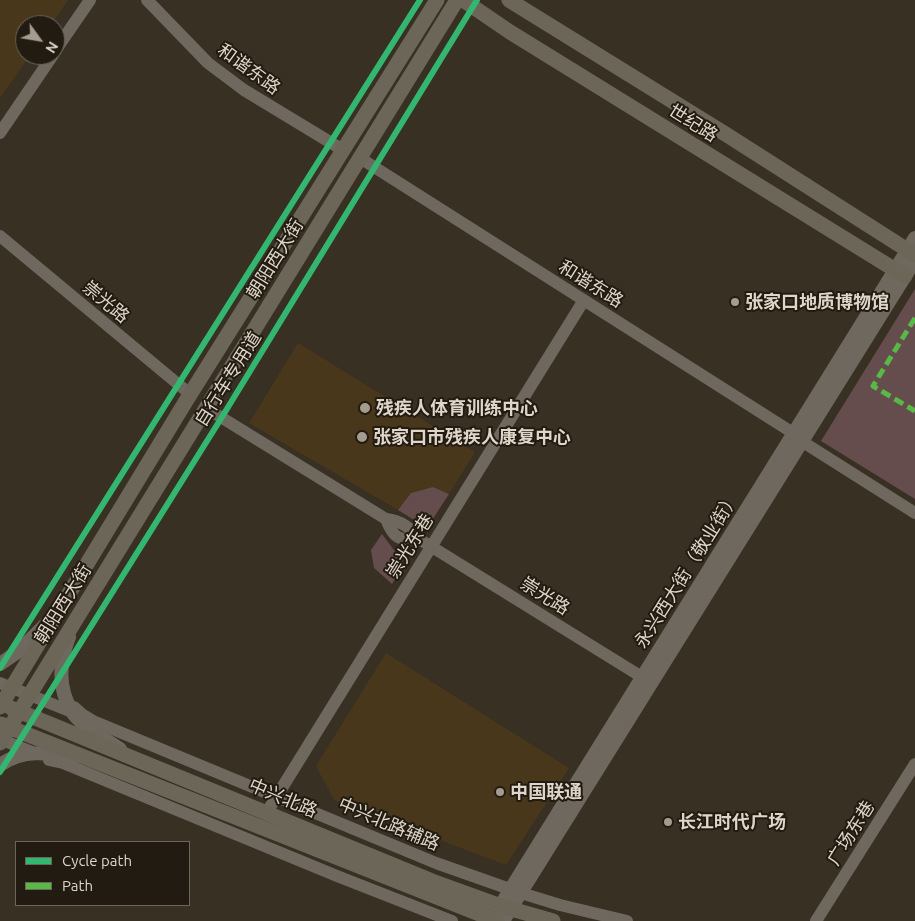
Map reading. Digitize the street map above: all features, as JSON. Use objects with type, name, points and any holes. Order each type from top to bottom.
[{"type":"main road","name":"朝阳西大街","points":[[1,705],[6,685],[62,605],[190,394],[437,0]]},
{"type":"main road","name":"朝阳西大街","points":[[2,735],[29,695],[457,0]]},
{"type":"main road","name":"世纪路","points":[[462,0],[510,32],[900,273]]},
{"type":"main road","name":"世纪路","points":[[509,0],[913,251]]},
{"type":"main road","name":"永兴西大街（敬业街）","points":[[499,916],[913,251]]},
{"type":"main road","points":[[0,664],[19,651],[62,605]]},
{"type":"main road","points":[[77,617],[63,654],[61,685],[66,698],[73,713],[85,724],[133,757]]},
{"type":"main road","name":"中兴北路","points":[[1,705],[133,757],[432,881],[499,916]]},
{"type":"main road","name":"中兴北路","points":[[2,735],[125,773],[499,916],[553,921]]},
{"type":"main road","points":[[4,761],[35,753],[56,754],[125,773]]},
{"type":"street","points":[[65,36],[90,0]]},
{"type":"street","name":"和谐东路","points":[[147,0],[208,63],[244,90],[342,150]]},
{"type":"street","points":[[0,133],[45,65]]},
{"type":"street","name":"和谐东路","points":[[360,158],[799,436],[915,512]]},
{"type":"street","name":"崇光路","points":[[0,236],[190,394]]},
{"type":"street","name":"崇光东巷","points":[[266,812],[584,300]]},
{"type":"street","name":"崇光路","points":[[206,408],[386,519],[398,521],[412,530],[419,539],[647,680]]},
{"type":"street","name":"和谐东路","points":[[799,436],[915,505]]},
{"type":"street","points":[[6,685],[93,721]]},
{"type":"street","name":"中兴北路辅路","points":[[66,698],[83,715],[93,721],[436,863],[560,905],[627,921]]},
{"type":"street","points":[[2,735],[35,753],[452,921]]},
{"type":"street","points":[[4,761],[25,758],[46,759],[63,763]]},
{"type":"street","name":"广场东巷","points":[[816,921],[915,764]]},
{"type":"shaded area","points":[[0,0],[68,0],[58,15],[15,15],[15,65],[23,65],[0,98]]},
{"type":"shaded area","points":[[915,289],[915,499],[821,441]]},
{"type":"shaded area","name":"张家口市残疾人康复中心","points":[[298,343],[475,452],[449,494],[433,487],[411,493],[398,510],[249,423]]},
{"type":"shaded area","points":[[433,487],[449,494],[427,528],[398,510],[411,493]]},
{"type":"shaded area","points":[[382,534],[405,565],[392,584],[374,568],[371,550]]},
{"type":"shaded area","points":[[386,653],[569,768],[506,865],[334,800],[316,766]]},
{"type":"marked path","points":[[915,318],[873,386],[915,411]]},
{"type":"cycle path","points":[[0,668],[420,0]]},
{"type":"cycle path","name":"自行车专用道","points":[[0,772],[222,417],[477,0]]},
{"type":"place","name":"张家口地质博物馆","points":[[735,302]]},
{"type":"place","name":"残疾人体育训练中心","points":[[365,408]]},
{"type":"place","name":"张家口市残疾人康复中心","points":[[362,437]]},
{"type":"place","name":"中国联通","points":[[500,792]]},
{"type":"place","name":"长江时代广场","points":[[668,822]]}]
